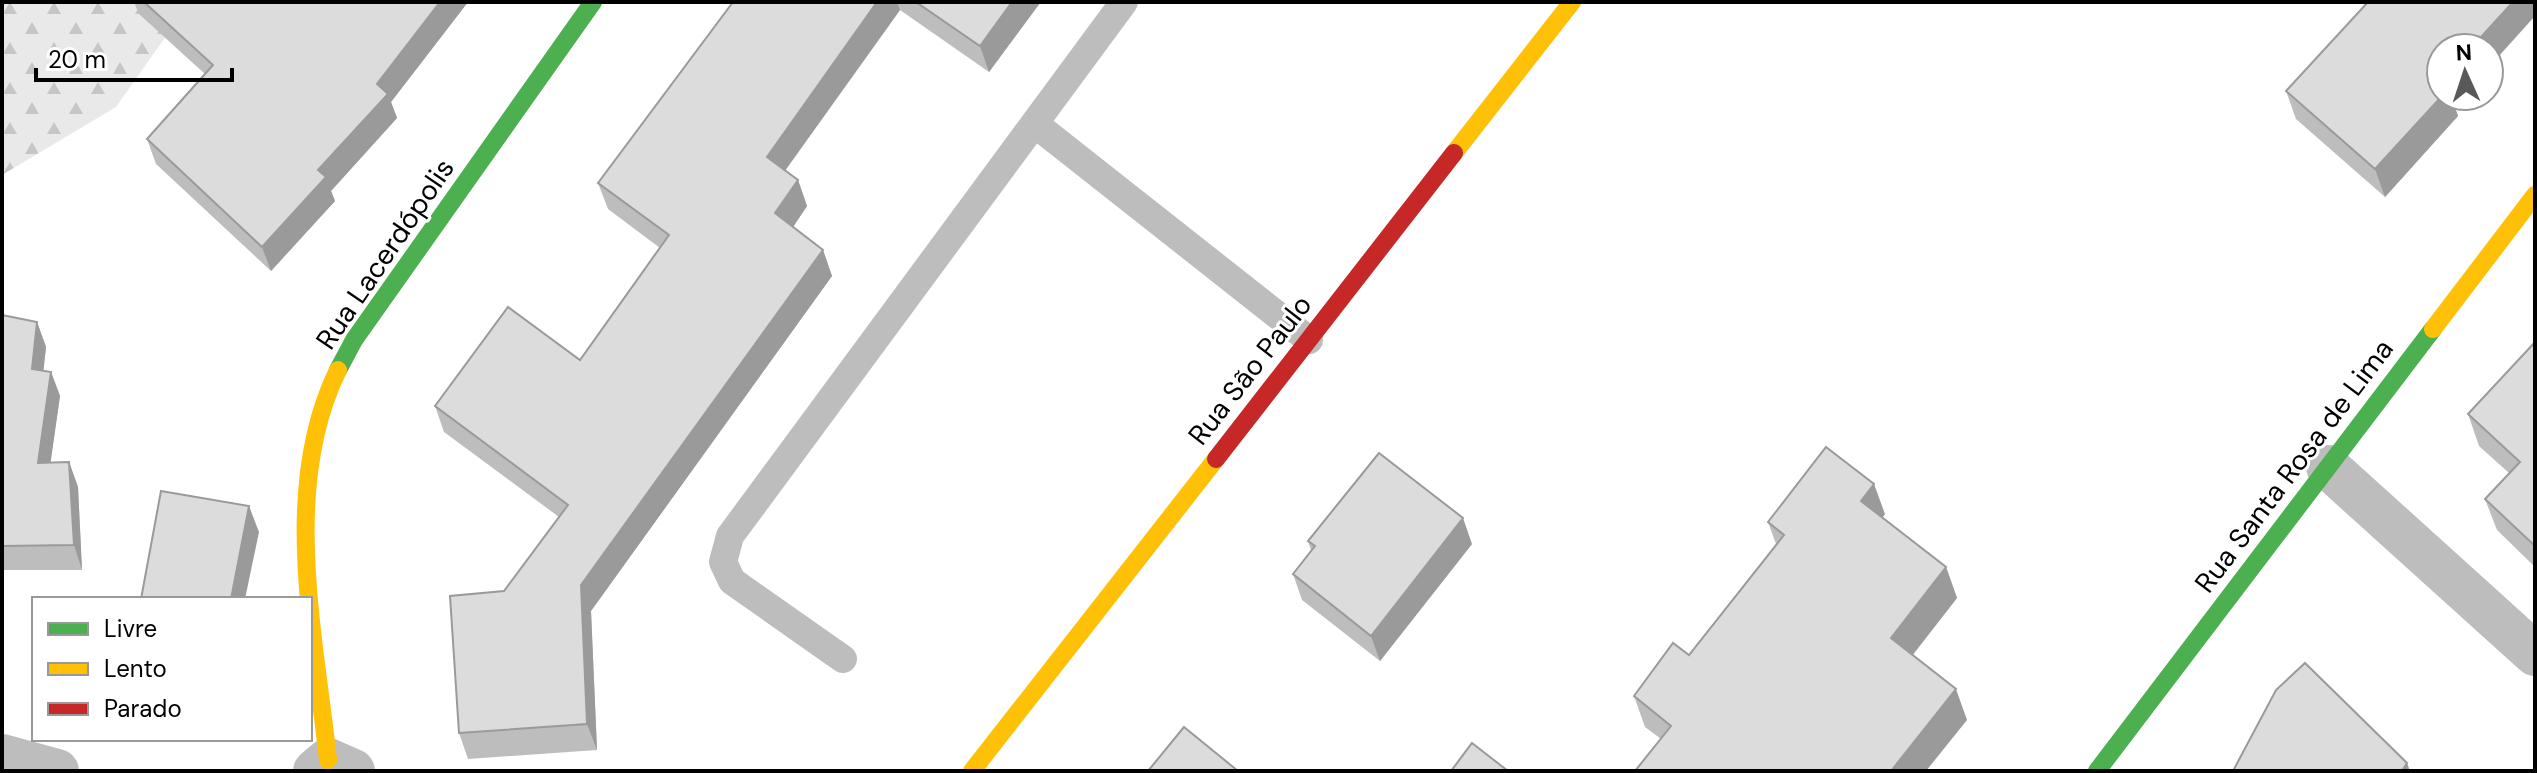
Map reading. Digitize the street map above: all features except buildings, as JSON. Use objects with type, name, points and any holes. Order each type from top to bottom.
[{"type":"street","name":"Rua Lacerdópolis","points":[[332,767],[309,557],[310,479],[324,402],[354,340],[593,2]]},
{"type":"street","name":"Rua São Paulo","points":[[972,771],[1572,2]]},
{"type":"street","name":"Rua Santa Rosa de Lima","points":[[2102,768],[2535,195]]},
{"type":"street","points":[[2328,467],[2535,654]]},
{"type":"street","points":[[2,756],[57,771]]},
{"type":"lane","points":[[843,659],[732,581],[723,562],[730,536],[1124,2]]},
{"type":"lane","points":[[1035,124],[1309,340]]},
{"type":"green space","points":[[2,2],[190,2],[116,107],[2,175]]},
{"type":"traffic: fast","points":[[338,370],[354,340],[593,2]]},
{"type":"traffic: fast","points":[[2097,771],[2433,329]]},
{"type":"traffic: slow","points":[[1454,153],[1572,2]]},
{"type":"traffic: slow","points":[[2433,329],[2535,195]]},
{"type":"traffic: slow","points":[[309,597],[306,513],[310,463],[320,416],[338,370]]},
{"type":"traffic: slow","points":[[972,771],[1216,459]]},
{"type":"traffic: slow","points":[[312,629],[328,760]]},
{"type":"traffic: jam","points":[[1216,459],[1454,153]]}]
